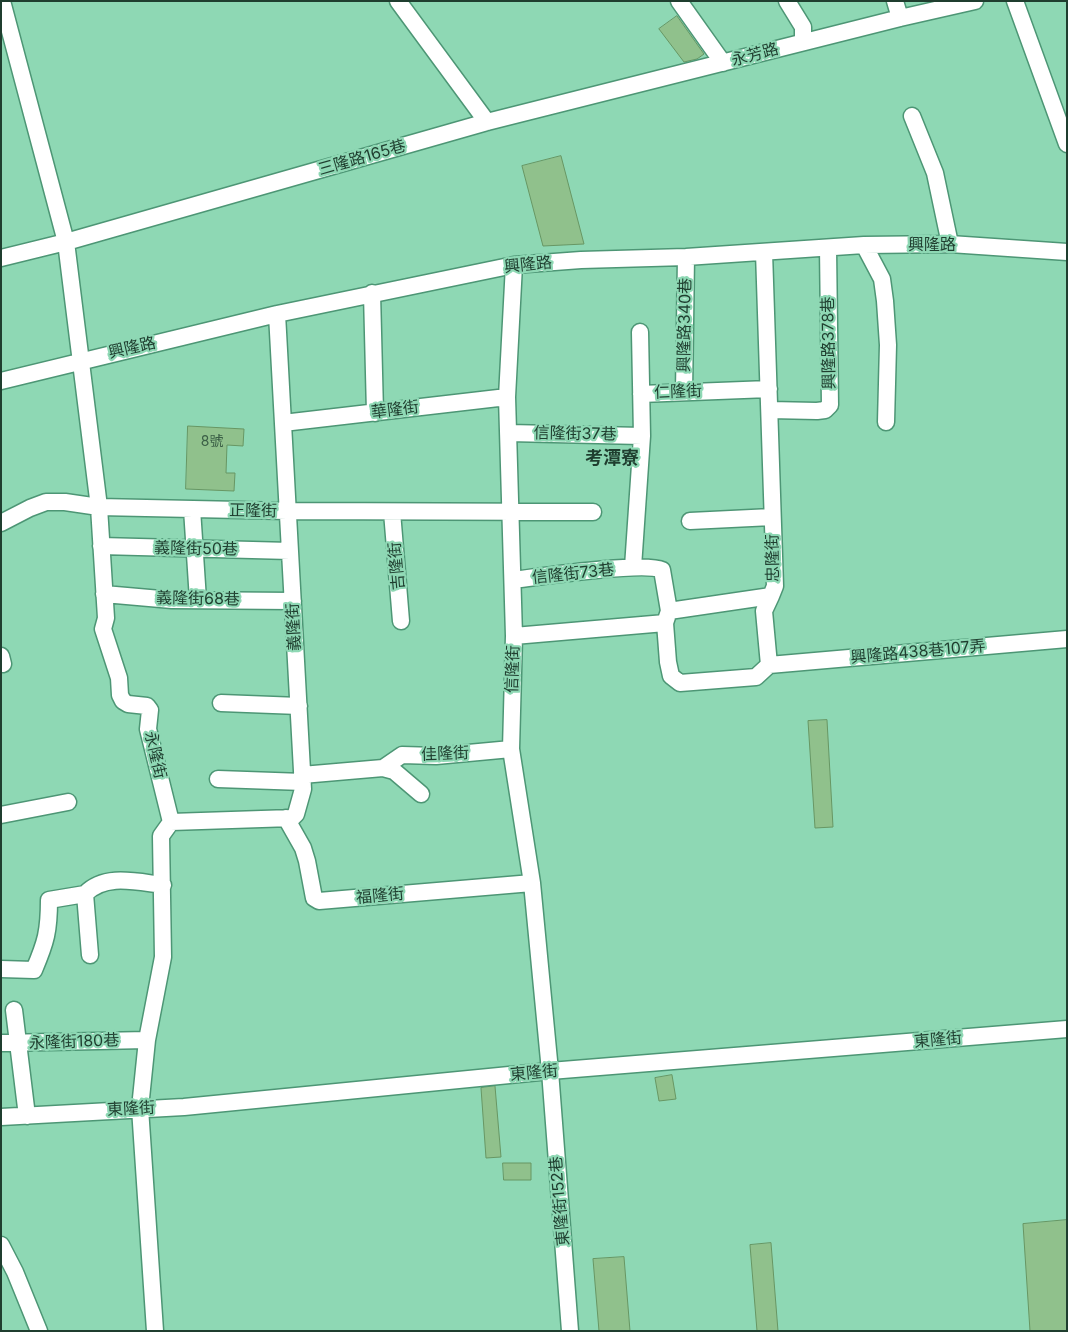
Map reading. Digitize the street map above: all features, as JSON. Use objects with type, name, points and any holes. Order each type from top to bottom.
[{"type":"street","name":"永隆街","points":[[2,1],[66,242],[79,361],[99,507],[106,618],[103,629],[119,678],[120,696],[128,704],[147,706],[150,710],[148,729],[171,822]]},
{"type":"street","points":[[398,1],[487,122]]},
{"type":"street","name":"永芳路","points":[[679,1],[723,64],[803,42],[975,1]]},
{"type":"street","points":[[787,1],[803,27],[803,42]]},
{"type":"street","points":[[895,1],[900,18]]},
{"type":"street","points":[[1015,1],[1067,144]]},
{"type":"street","name":"三隆路165巷","points":[[1,258],[66,242],[487,122],[723,64]]},
{"type":"street","points":[[912,116],[935,173],[950,244]]},
{"type":"street","name":"興隆路","points":[[1,381],[277,314],[514,265],[581,260],[686,257],[864,245],[950,244],[1067,252]]},
{"type":"street","points":[[864,245],[882,279],[884,294],[888,345],[886,422]]},
{"type":"street","name":"興隆路378巷","points":[[770,410],[817,411],[824,410],[830,405],[828,248]]},
{"type":"street","name":"忠隆街","points":[[514,636],[667,617],[771,596],[775,586],[764,252]]},
{"type":"street","name":"興隆路340巷","points":[[684,392],[686,257]]},
{"type":"street","name":"信隆街","points":[[514,265],[507,397],[514,636],[511,749],[532,883],[550,1071]]},
{"type":"street","points":[[372,293],[374,413]]},
{"type":"street","name":"義隆街","points":[[277,314],[303,789],[296,814],[292,818],[286,818]]},
{"type":"street","points":[[640,332],[641,394]]},
{"type":"street","name":"仁隆街","points":[[633,567],[642,436],[641,394],[769,389]]},
{"type":"street","name":"華隆街","points":[[283,423],[507,397]]},
{"type":"street","name":"信隆街37巷","points":[[509,433],[642,436]]},
{"type":"street","name":"正隆街","points":[[1,522],[46,502],[65,502],[99,507],[287,512],[593,512]]},
{"type":"street","points":[[192,509],[198,600]]},
{"type":"street","name":"吉隆街","points":[[392,512],[401,621]]},
{"type":"street","points":[[690,522],[772,517]]},
{"type":"street","name":"義隆街50巷","points":[[101,546],[290,551]]},
{"type":"street","name":"信隆街73巷","points":[[513,580],[633,567],[658,568],[662,570],[667,617]]},
{"type":"street","name":"義隆街68巷","points":[[104,594],[172,600],[293,601]]},
{"type":"street","points":[[667,617],[668,662],[671,676],[680,683],[756,677],[768,664],[764,611],[771,596]]},
{"type":"street","name":"興隆路438巷107弄","points":[[768,664],[1067,639]]},
{"type":"street","points":[[221,703],[298,706]]},
{"type":"street","name":"佳隆街","points":[[383,768],[402,755],[436,756],[511,749]]},
{"type":"street","name":"佳隆街","points":[[218,779],[302,778],[383,768],[394,771],[421,794]]},
{"type":"street","points":[[1,815],[68,802]]},
{"type":"street","points":[[155,1331],[140,1108],[147,1040],[163,957],[161,836],[171,822],[286,818]]},
{"type":"street","name":"福隆街","points":[[286,818],[303,848],[314,898],[319,901],[532,883]]},
{"type":"street","points":[[1,969],[34,970],[44,948],[49,926],[49,900],[85,894],[106,882],[122,880],[162,885]]},
{"type":"street","points":[[85,894],[90,955]]},
{"type":"street","points":[[14,1010],[9,1043],[27,1116]]},
{"type":"street","name":"東隆街","points":[[1,1117],[194,1106],[550,1071],[1067,1029]]},
{"type":"street","name":"永隆街180巷","points":[[9,1043],[147,1040]]},
{"type":"street","name":"東隆街152巷","points":[[550,1071],[570,1331]]},
{"type":"street","points":[[1,1245],[39,1331]]},
{"type":"building","points":[[677,16],[704,54],[697,59],[684,62],[659,29]]},
{"type":"building","points":[[561,156],[584,244],[543,246],[522,166]]},
{"type":"building","points":[[188,426],[244,429],[243,446],[227,445],[226,473],[235,473],[234,491],[186,489]]},
{"type":"building","points":[[827,720],[833,827],[815,828],[808,721]]},
{"type":"building","points":[[672,1075],[676,1099],[659,1101],[655,1078]]},
{"type":"building","points":[[495,1086],[501,1157],[486,1158],[481,1088]]},
{"type":"building","points":[[503,1163],[531,1163],[531,1180],[504,1180]]},
{"type":"building","points":[[1067,1220],[1067,1331],[1030,1331],[1023,1224]]},
{"type":"building","points":[[771,1243],[778,1331],[757,1331],[750,1245]]},
{"type":"building","points":[[624,1257],[630,1331],[599,1331],[593,1259]]},
{"type":"district","name":"考潭寮","points":[[612,459]]}]
